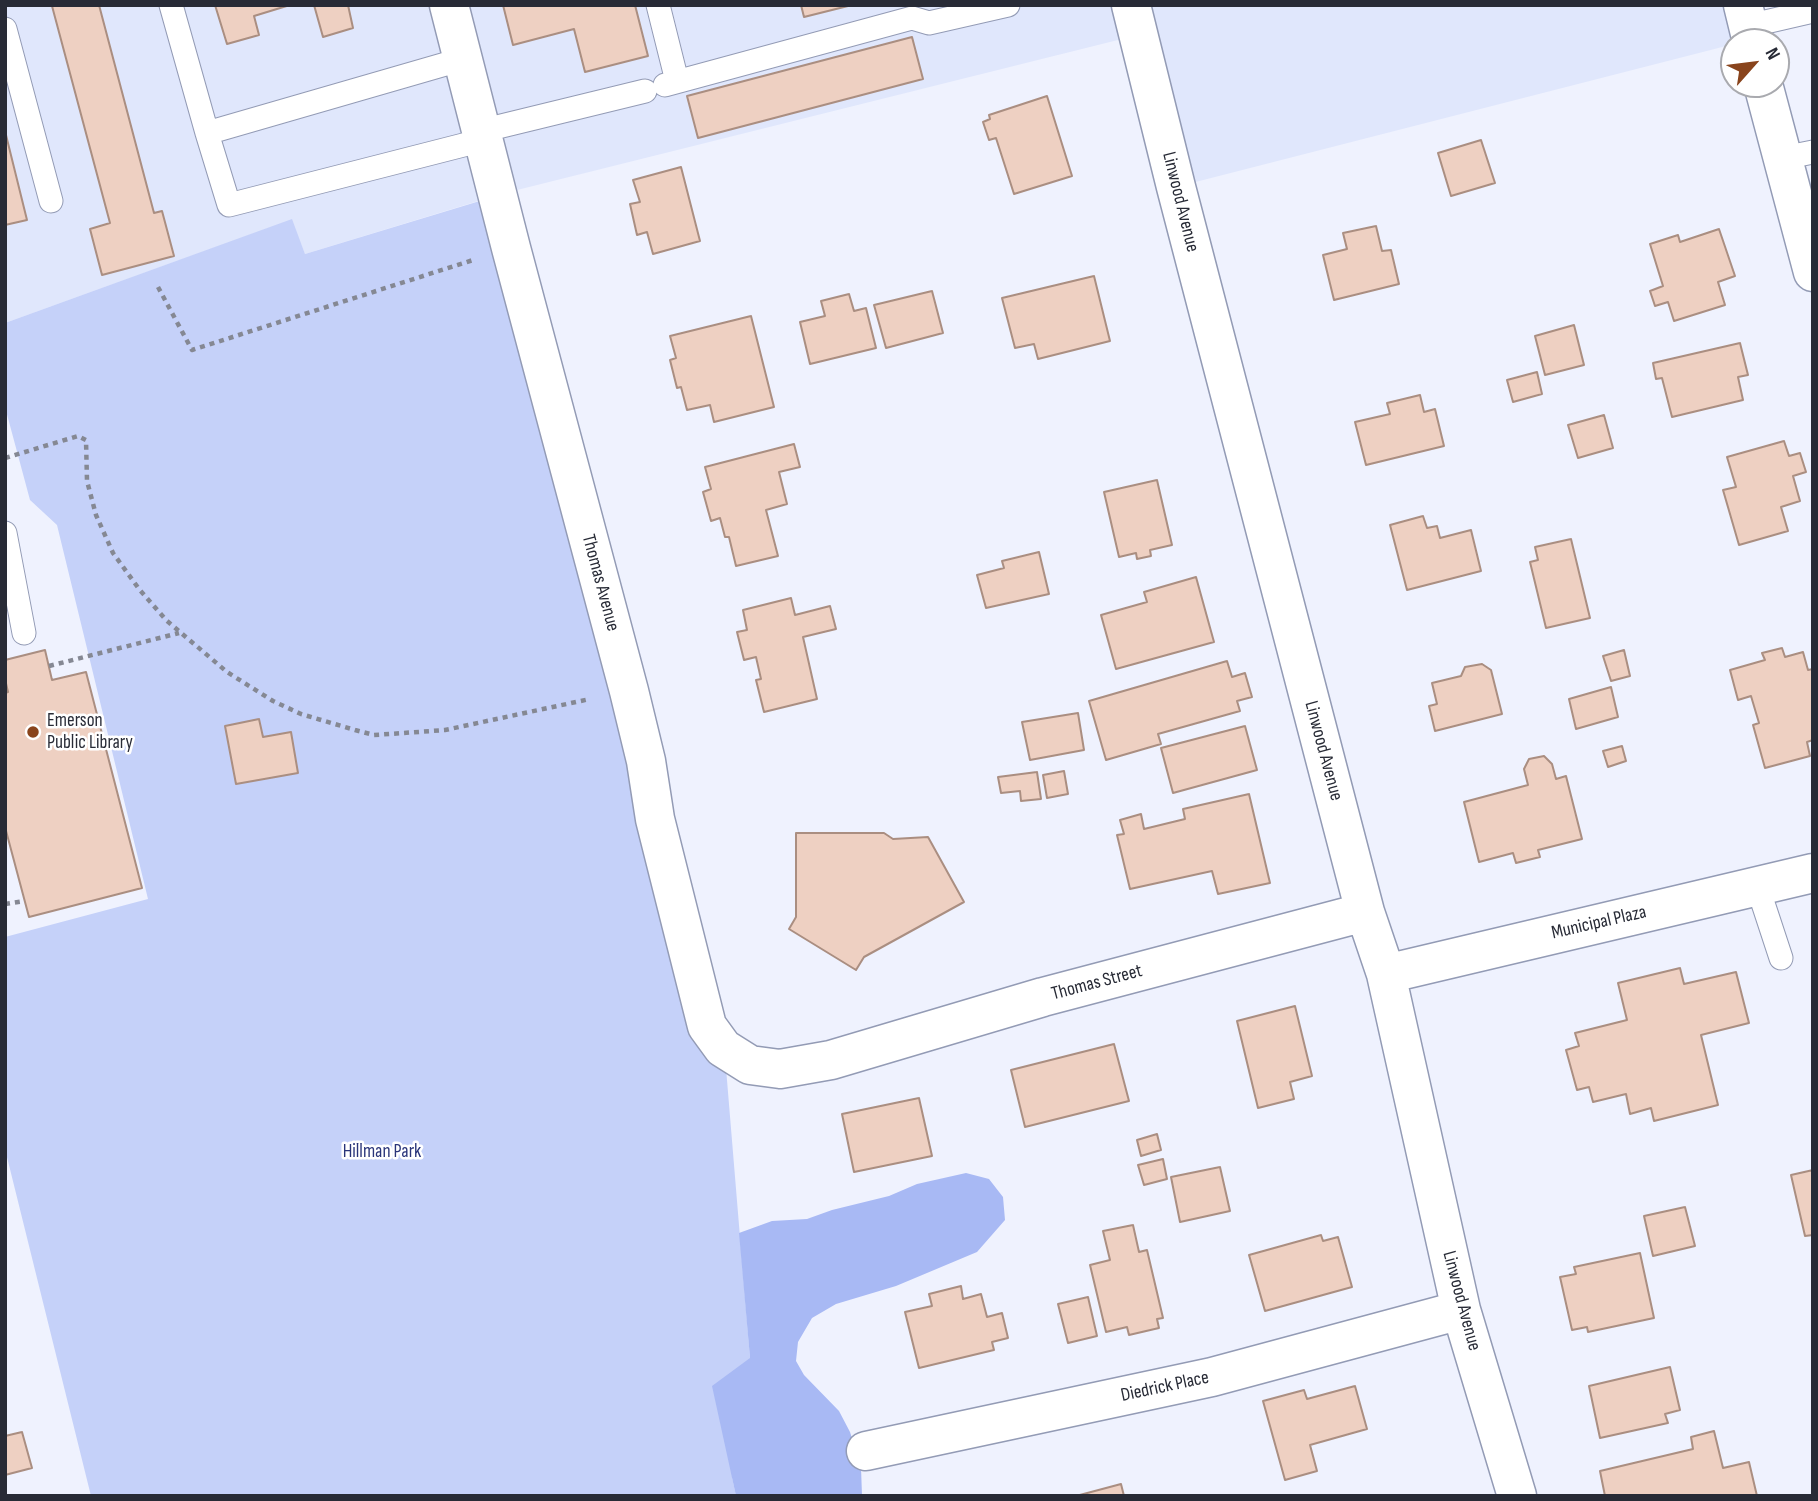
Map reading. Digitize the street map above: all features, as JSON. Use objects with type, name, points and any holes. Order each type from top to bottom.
[{"type":"street","name":"Thomas Avenue","points":[[449,5],[629,691],[646,761],[655,819],[707,1026],[723,1048],[750,1065],[780,1069],[831,1060]]},
{"type":"street","name":"Linwood Avenue","points":[[1131,5],[1365,912],[1387,974],[1461,1310],[1517,1496]]},
{"type":"street","points":[[1770,98],[1798,155],[1813,272]]},
{"type":"street","name":"Municipal Plaza","points":[[1387,974],[1813,873]]},
{"type":"street","name":"Thomas Street","points":[[831,1060],[1042,997],[1365,912]]},
{"type":"street","name":"Diedrick Place","points":[[866,1451],[1212,1377],[1461,1310]]},
{"type":"lane","points":[[171,5],[229,205],[912,18],[929,23],[1008,5]]},
{"type":"lane","points":[[659,5],[662,86]]},
{"type":"lane","points":[[1748,24],[1813,11]]},
{"type":"lane","points":[[5,29],[51,201]]},
{"type":"lane","points":[[207,133],[463,59]]},
{"type":"lane","points":[[5,533],[24,633]]},
{"type":"lane","points":[[1757,886],[1781,958]]},
{"type":"path","points":[[158,287],[192,350],[511,248]]},
{"type":"path","points":[[5,458],[78,436],[86,440],[85,459],[91,498],[109,546],[139,589],[180,632],[227,672],[272,701],[333,725],[374,734],[445,730],[629,691]]},
{"type":"path","points":[[48,666],[180,632]]},
{"type":"path","points":[[5,904],[24,901]]},
{"type":"shaded area","points":[[5,5],[1743,5],[1738,28],[1720,28],[1720,48],[1176,187],[1138,35],[501,194],[305,254],[291,220],[5,323]]},
{"type":"shaded area","points":[[966,1173],[989,1179],[1003,1197],[1005,1220],[977,1252],[896,1286],[836,1304],[812,1318],[798,1342],[796,1361],[804,1375],[839,1411],[850,1432],[861,1467],[862,1496],[736,1496],[712,1386],[750,1358],[739,1233],[772,1221],[807,1219],[889,1196],[917,1184]]},
{"type":"green space","name":"Hillman Park","points":[[493,197],[725,1056],[750,1358],[732,1477],[736,1496],[91,1496],[5,1149],[5,937],[148,899],[57,525],[30,500],[5,407],[5,323],[292,219],[305,254]]},
{"type":"building","points":[[99,5],[154,213],[162,211],[174,256],[102,275],[90,229],[110,223],[52,6]]},
{"type":"building","points":[[215,5],[290,5],[254,16],[259,35],[227,44]]},
{"type":"building","points":[[314,5],[348,5],[353,28],[323,37]]},
{"type":"building","points":[[503,5],[635,5],[648,56],[585,72],[574,29],[513,45]]},
{"type":"building","points":[[801,5],[852,5],[804,17]]},
{"type":"building","points":[[912,37],[923,79],[698,138],[687,96]]},
{"type":"building","points":[[1047,96],[1072,176],[1014,194],[996,138],[989,140],[983,122],[990,119],[989,115]]},
{"type":"building","points":[[5,131],[27,220],[5,225]]},
{"type":"building","points":[[1481,140],[1495,183],[1451,196],[1438,153]]},
{"type":"building","points":[[681,167],[700,241],[653,254],[647,232],[637,235],[630,204],[640,202],[633,180]]},
{"type":"building","points":[[1376,226],[1382,251],[1391,250],[1399,284],[1334,300],[1323,255],[1347,249],[1343,233]]},
{"type":"building","points":[[1719,229],[1735,276],[1718,282],[1725,305],[1674,321],[1668,302],[1655,306],[1650,291],[1663,286],[1650,244],[1678,235],[1680,242]]},
{"type":"building","points":[[1094,276],[1110,341],[1038,359],[1034,344],[1015,348],[1002,298]]},
{"type":"building","points":[[932,291],[943,333],[886,348],[874,305]]},
{"type":"building","points":[[849,294],[854,311],[866,308],[876,348],[810,364],[800,322],[825,316],[821,301]]},
{"type":"building","points":[[751,316],[774,407],[714,422],[710,405],[687,410],[681,387],[677,388],[670,360],[676,358],[670,336]]},
{"type":"building","points":[[1574,325],[1584,365],[1545,375],[1535,336]]},
{"type":"building","points":[[1740,343],[1748,375],[1738,377],[1743,400],[1672,417],[1662,378],[1656,379],[1653,363]]},
{"type":"building","points":[[1537,372],[1542,394],[1513,402],[1507,380]]},
{"type":"building","points":[[1420,395],[1424,412],[1435,409],[1444,446],[1366,465],[1355,422],[1390,414],[1387,403]]},
{"type":"building","points":[[1604,415],[1613,448],[1578,458],[1568,425]]},
{"type":"building","points":[[1784,441],[1789,456],[1800,453],[1806,472],[1793,476],[1800,501],[1781,507],[1788,531],[1739,545],[1723,490],[1736,487],[1727,457]]},
{"type":"building","points":[[794,444],[800,467],[779,472],[787,504],[766,510],[778,556],[736,566],[729,537],[725,537],[720,518],[711,521],[703,492],[711,489],[705,467]]},
{"type":"building","points":[[1157,480],[1172,545],[1150,550],[1151,556],[1137,559],[1136,553],[1119,557],[1104,492]]},
{"type":"building","points":[[1423,516],[1427,528],[1437,526],[1440,538],[1471,530],[1481,571],[1407,590],[1390,525]]},
{"type":"building","points":[[1571,539],[1590,618],[1546,628],[1530,562],[1538,560],[1535,547]]},
{"type":"building","points":[[1039,552],[1049,594],[986,608],[977,575],[1004,568],[1002,561]]},
{"type":"building","points":[[1196,577],[1214,642],[1116,669],[1101,615],[1147,602],[1144,592]]},
{"type":"building","points":[[791,598],[795,615],[830,606],[836,629],[803,637],[817,699],[764,712],[756,680],[761,679],[756,657],[744,660],[737,632],[747,630],[743,610]]},
{"type":"building","points":[[1782,648],[1785,657],[1803,652],[1808,670],[1813,669],[1813,740],[1807,742],[1810,756],[1765,768],[1753,725],[1759,723],[1751,696],[1738,700],[1730,670],[1765,660],[1762,653]]},
{"type":"building","points":[[45,650],[52,680],[86,672],[142,888],[29,917],[5,827],[5,693],[8,692],[5,660]]},
{"type":"building","points":[[1624,650],[1630,676],[1611,681],[1603,656]]},
{"type":"building","points":[[1227,661],[1232,677],[1245,673],[1252,697],[1237,701],[1240,711],[1158,734],[1161,744],[1106,760],[1089,701]]},
{"type":"building","points":[[1482,664],[1491,670],[1502,714],[1435,731],[1429,706],[1437,704],[1432,683],[1461,676],[1465,667]]},
{"type":"building","points":[[1611,687],[1618,717],[1576,729],[1569,699]]},
{"type":"building","points":[[1078,713],[1084,750],[1030,760],[1022,722]]},
{"type":"building","points":[[259,719],[263,737],[291,732],[298,773],[236,784],[225,726]]},
{"type":"building","points":[[1245,726],[1257,770],[1173,793],[1161,748]]},
{"type":"building","points":[[1622,746],[1626,761],[1608,767],[1603,751]]},
{"type":"building","points":[[1544,756],[1552,764],[1556,779],[1566,776],[1582,839],[1538,850],[1540,857],[1516,863],[1513,853],[1479,862],[1464,802],[1528,785],[1524,769],[1529,759]]},
{"type":"building","points":[[1064,771],[1068,794],[1047,798],[1043,775]]},
{"type":"building","points":[[1037,772],[1041,799],[1021,801],[1020,791],[1001,793],[998,777]]},
{"type":"building","points":[[1249,794],[1270,883],[1218,894],[1212,871],[1130,889],[1117,835],[1124,834],[1120,820],[1141,814],[1144,829],[1185,819],[1183,809]]},
{"type":"building","points":[[796,833],[884,833],[893,839],[928,837],[964,902],[864,957],[856,970],[789,929],[796,917]]},
{"type":"building","points":[[1680,968],[1684,984],[1736,972],[1749,1023],[1701,1035],[1718,1105],[1654,1121],[1651,1108],[1630,1114],[1626,1094],[1593,1102],[1589,1087],[1577,1090],[1566,1050],[1579,1046],[1575,1033],[1627,1020],[1618,983]]},
{"type":"building","points":[[1295,1006],[1312,1076],[1290,1082],[1294,1099],[1258,1108],[1237,1021]]},
{"type":"building","points":[[1114,1044],[1129,1101],[1025,1127],[1011,1070]]},
{"type":"building","points":[[919,1098],[932,1156],[854,1172],[842,1114]]},
{"type":"building","points":[[1157,1134],[1161,1150],[1141,1156],[1137,1140]]},
{"type":"building","points":[[1163,1159],[1167,1179],[1144,1185],[1138,1165]]},
{"type":"building","points":[[1220,1167],[1230,1211],[1180,1222],[1171,1177]]},
{"type":"building","points":[[1813,1170],[1813,1235],[1805,1236],[1791,1175]]},
{"type":"building","points":[[1685,1207],[1695,1246],[1653,1256],[1644,1216]]},
{"type":"building","points":[[1133,1225],[1139,1252],[1147,1250],[1163,1318],[1157,1319],[1159,1328],[1129,1335],[1127,1327],[1106,1332],[1090,1265],[1110,1260],[1103,1231]]},
{"type":"building","points":[[1321,1235],[1323,1241],[1338,1237],[1352,1287],[1265,1311],[1249,1255]]},
{"type":"building","points":[[1640,1253],[1654,1318],[1588,1332],[1587,1327],[1572,1330],[1560,1277],[1576,1274],[1574,1267]]},
{"type":"building","points":[[961,1286],[963,1299],[981,1294],[987,1317],[1002,1313],[1008,1338],[992,1342],[994,1350],[919,1368],[905,1312],[932,1306],[929,1294]]},
{"type":"building","points":[[1088,1297],[1097,1336],[1068,1343],[1058,1304]]},
{"type":"building","points":[[1670,1367],[1680,1410],[1665,1414],[1668,1423],[1600,1438],[1589,1386]]},
{"type":"building","points":[[1355,1386],[1367,1429],[1310,1445],[1317,1471],[1285,1480],[1263,1401],[1304,1390],[1307,1399]]},
{"type":"building","points":[[1714,1431],[1723,1468],[1749,1462],[1757,1496],[1605,1496],[1600,1471],[1693,1449],[1691,1437]]},
{"type":"building","points":[[22,1432],[32,1468],[5,1475],[5,1436]]},
{"type":"building","points":[[1121,1484],[1124,1496],[1076,1496]]},
{"type":"place","name":"Emerson Public Library","points":[[33,732]]}]
